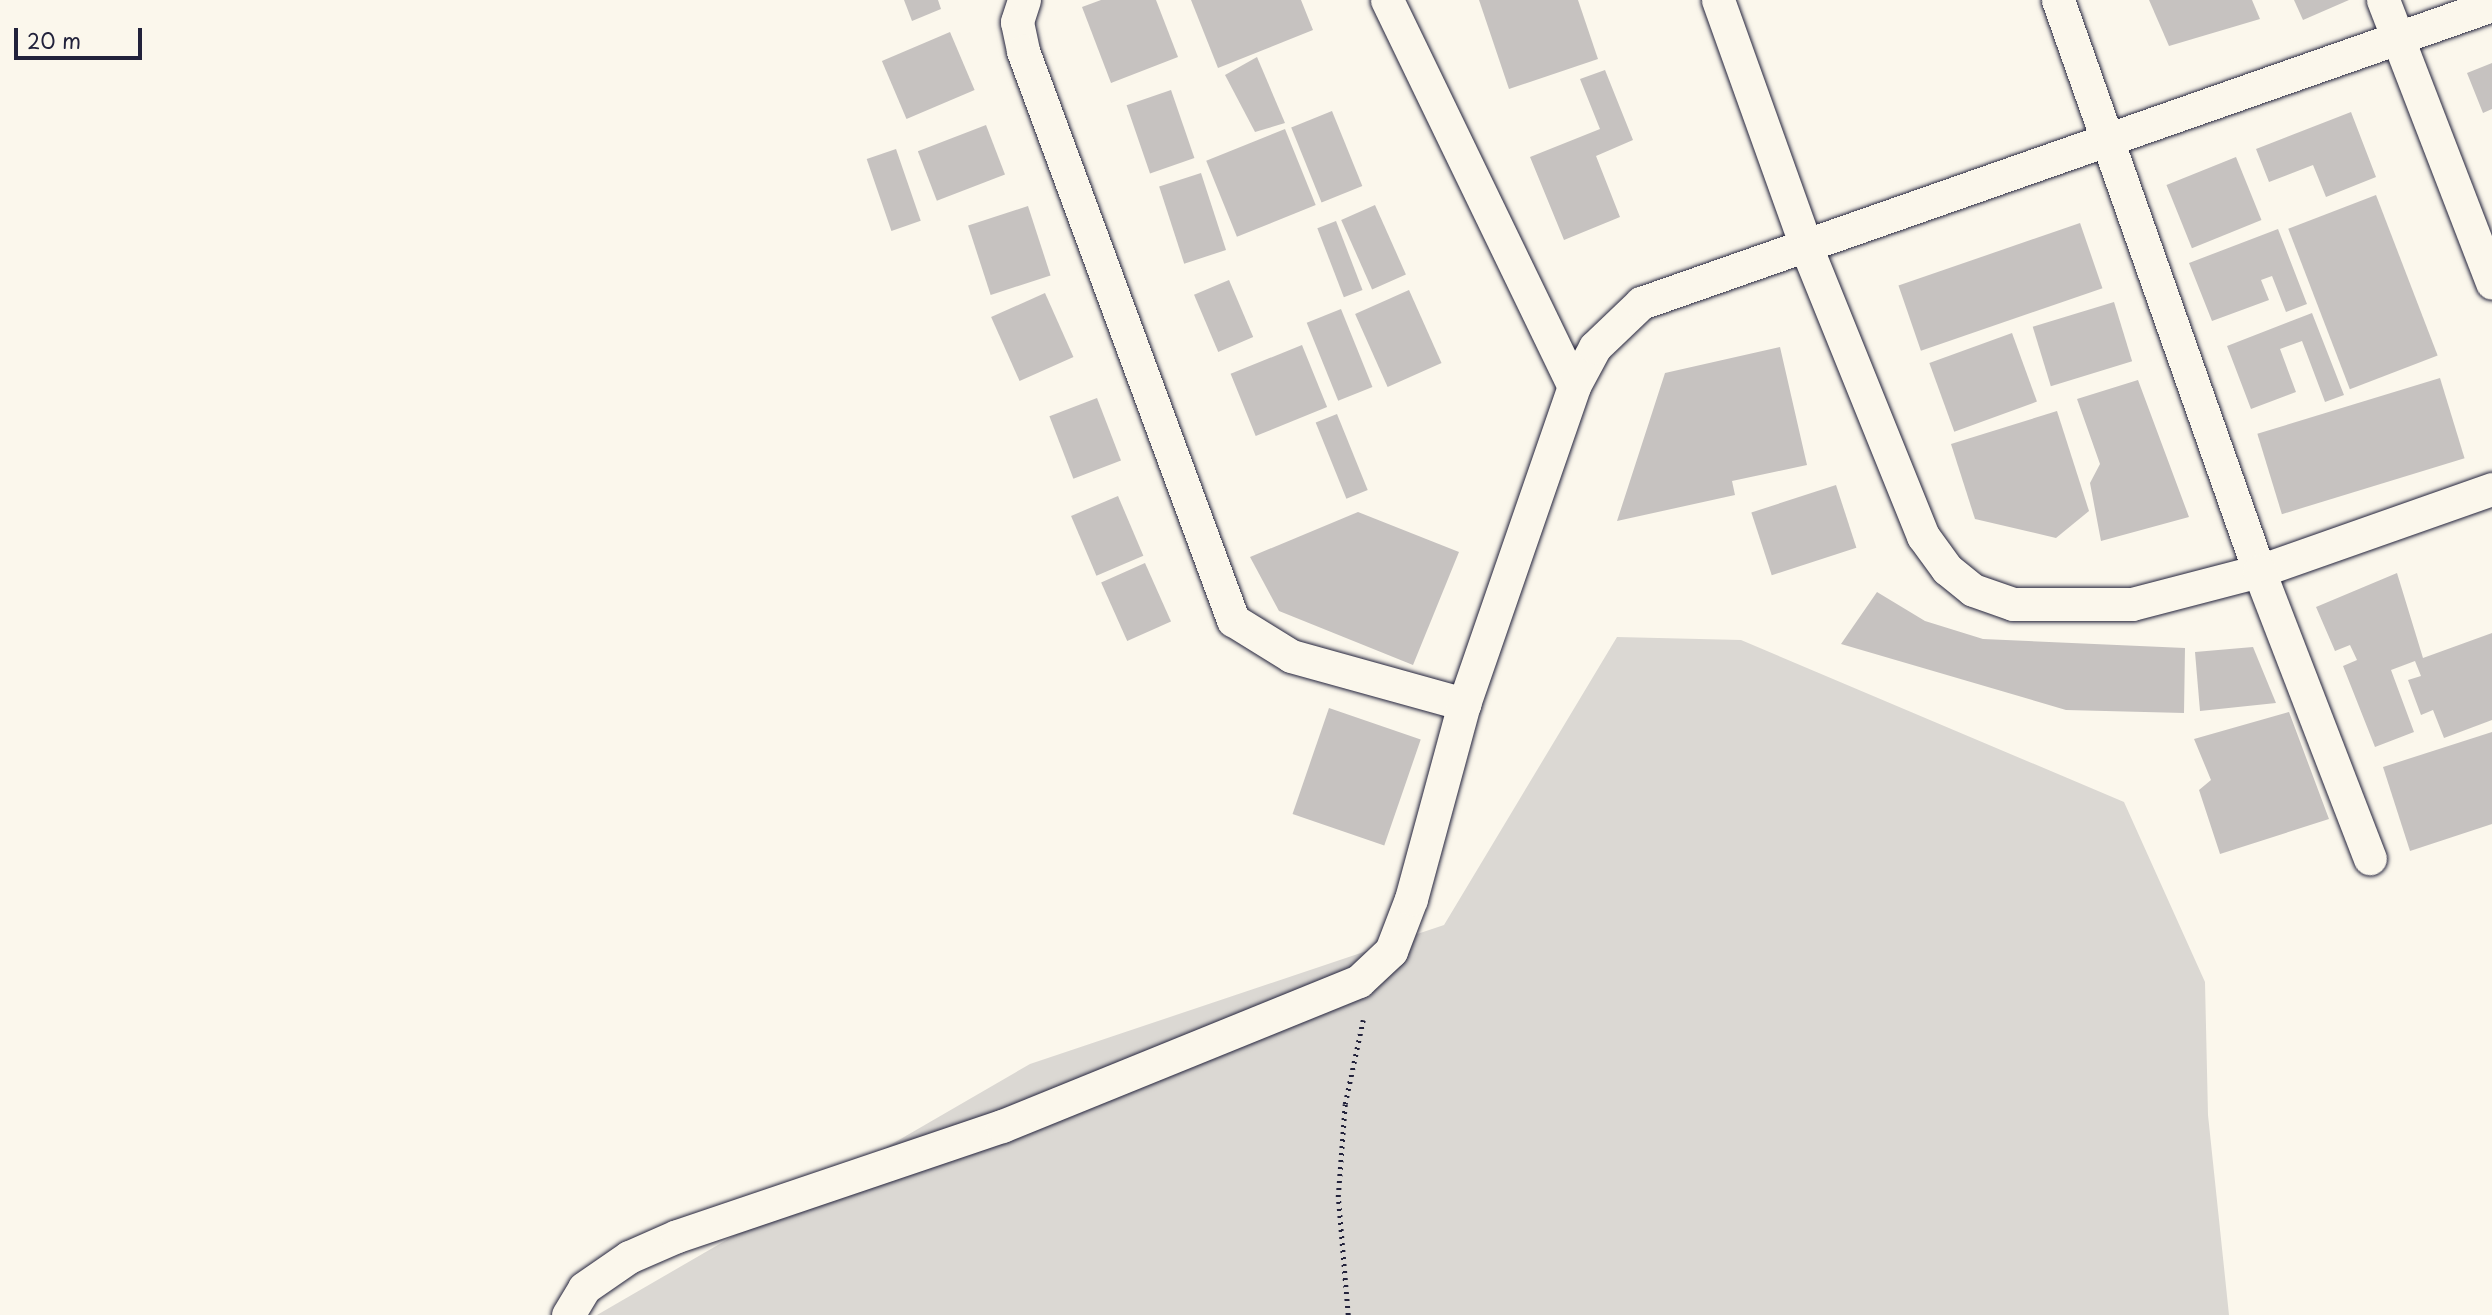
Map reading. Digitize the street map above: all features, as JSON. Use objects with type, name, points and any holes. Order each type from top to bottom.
[{"type":"street","points":[[1024,0],[1017,22],[1023,51],[1233,620],[1291,656],[1464,704]]},
{"type":"street","points":[[1387,0],[1574,386]]},
{"type":"street","points":[[1718,0],[1807,249],[1923,536],[1947,569],[1973,590],[2013,604],[2072,609],[2132,604],[2259,571],[2492,489]]},
{"type":"street","points":[[2058,0],[2259,571],[2370,858]]},
{"type":"street","points":[[2383,0],[2492,283]]},
{"type":"street","points":[[568,1315],[584,1288],[629,1257],[677,1236],[1002,1126],[1359,981],[1391,951],[1411,899],[1464,704],[1574,386],[1595,347],[1641,303],[1807,249],[2107,141],[2399,41],[2492,5]]},
{"type":"path","points":[[1348,1315],[1338,1197],[1345,1104],[1363,1027],[1359,981]]},
{"type":"shaded area","points":[[1617,637],[1741,640],[2124,802],[2205,982],[2208,1115],[2229,1315],[597,1315],[1030,1064],[1444,925]]},
{"type":"building","points":[[904,0],[938,0],[941,9],[912,21]]},
{"type":"building","points":[[1101,0],[1156,0],[1178,57],[1111,83],[1082,7]]},
{"type":"building","points":[[1191,0],[1301,0],[1313,30],[1218,68]]},
{"type":"building","points":[[1479,0],[1578,0],[1598,59],[1509,89]]},
{"type":"building","points":[[2149,0],[2252,0],[2260,19],[2169,46]]},
{"type":"building","points":[[2294,0],[2349,0],[2303,20]]},
{"type":"building","points":[[950,32],[975,90],[906,119],[882,61]]},
{"type":"building","points":[[1257,57],[1285,123],[1255,132],[1225,75]]},
{"type":"building","points":[[2492,63],[2492,109],[2483,113],[2467,73]]},
{"type":"building","points":[[1605,70],[1633,140],[1596,156],[1620,217],[1564,240],[1530,157],[1600,129],[1580,79]]},
{"type":"building","points":[[1171,90],[1194,158],[1150,173],[1127,105]]},
{"type":"building","points":[[1332,111],[1362,186],[1322,203],[1291,127]]},
{"type":"building","points":[[2351,112],[2376,177],[2326,197],[2313,165],[2269,182],[2256,149]]},
{"type":"building","points":[[986,125],[1005,174],[937,201],[918,151]]},
{"type":"building","points":[[1285,129],[1316,205],[1237,237],[1206,161]]},
{"type":"building","points":[[896,149],[921,221],[891,231],[867,159]]},
{"type":"building","points":[[2236,157],[2261,220],[2192,248],[2166,185]]},
{"type":"building","points":[[1201,173],[1226,250],[1184,264],[1159,187]]},
{"type":"building","points":[[2376,195],[2438,356],[2350,389],[2288,229]]},
{"type":"building","points":[[1375,205],[1406,274],[1372,289],[1341,220]]},
{"type":"building","points":[[1028,206],[1051,275],[991,295],[968,225]]},
{"type":"building","points":[[1336,221],[1363,290],[1344,297],[1317,228]]},
{"type":"building","points":[[2080,223],[2102,288],[1921,351],[1898,286]]},
{"type":"building","points":[[2278,229],[2307,304],[2286,312],[2272,276],[2261,280],[2269,300],[2212,321],[2189,263]]},
{"type":"building","points":[[1229,280],[1253,337],[1218,352],[1194,295]]},
{"type":"building","points":[[1409,290],[1442,363],[1388,387],[1355,314]]},
{"type":"building","points":[[1045,293],[1073,357],[1020,381],[991,317]]},
{"type":"building","points":[[2114,302],[2132,361],[2051,386],[2033,327]]},
{"type":"building","points":[[1341,309],[1372,387],[1338,401],[1307,323]]},
{"type":"building","points":[[2312,313],[2344,395],[2325,402],[2302,341],[2280,349],[2296,392],[2251,409],[2227,346]]},
{"type":"building","points":[[2012,333],[2037,402],[1954,432],[1929,363]]},
{"type":"building","points":[[1302,345],[1327,407],[1256,436],[1231,374]]},
{"type":"building","points":[[1780,347],[1807,465],[1732,481],[1735,495],[1617,521],[1665,373]]},
{"type":"building","points":[[2440,378],[2465,458],[2282,514],[2257,434]]},
{"type":"building","points":[[2138,380],[2189,517],[2101,541],[2090,483],[2100,464],[2077,399]]},
{"type":"building","points":[[1097,398],[1121,461],[1073,479],[1049,416]]},
{"type":"building","points":[[2057,411],[2089,511],[2056,538],[1975,519],[1951,444]]},
{"type":"building","points":[[1337,414],[1368,490],[1346,499],[1316,423]]},
{"type":"building","points":[[1836,485],[1856,548],[1772,575],[1751,513]]},
{"type":"building","points":[[1118,496],[1143,556],[1096,576],[1071,516]]},
{"type":"building","points":[[1358,512],[1459,552],[1413,665],[1279,611],[1250,557]]},
{"type":"building","points":[[1145,563],[1171,621],[1127,641],[1101,583]]},
{"type":"building","points":[[2397,573],[2423,658],[2492,633],[2492,720],[2444,738],[2433,710],[2421,715],[2408,680],[2421,676],[2415,661],[2391,670],[2414,732],[2375,747],[2343,666],[2357,660],[2350,645],[2335,651],[2316,607]]},
{"type":"building","points":[[1877,592],[1925,621],[1983,639],[2185,648],[2184,713],[2066,710],[1841,644]]},
{"type":"building","points":[[2253,647],[2276,703],[2200,711],[2195,652]]},
{"type":"building","points":[[1329,708],[1421,740],[1384,845],[1293,814]]},
{"type":"building","points":[[2289,712],[2329,819],[2220,854],[2199,790],[2211,780],[2194,739]]},
{"type":"building","points":[[2492,732],[2492,824],[2410,851],[2383,767]]}]
